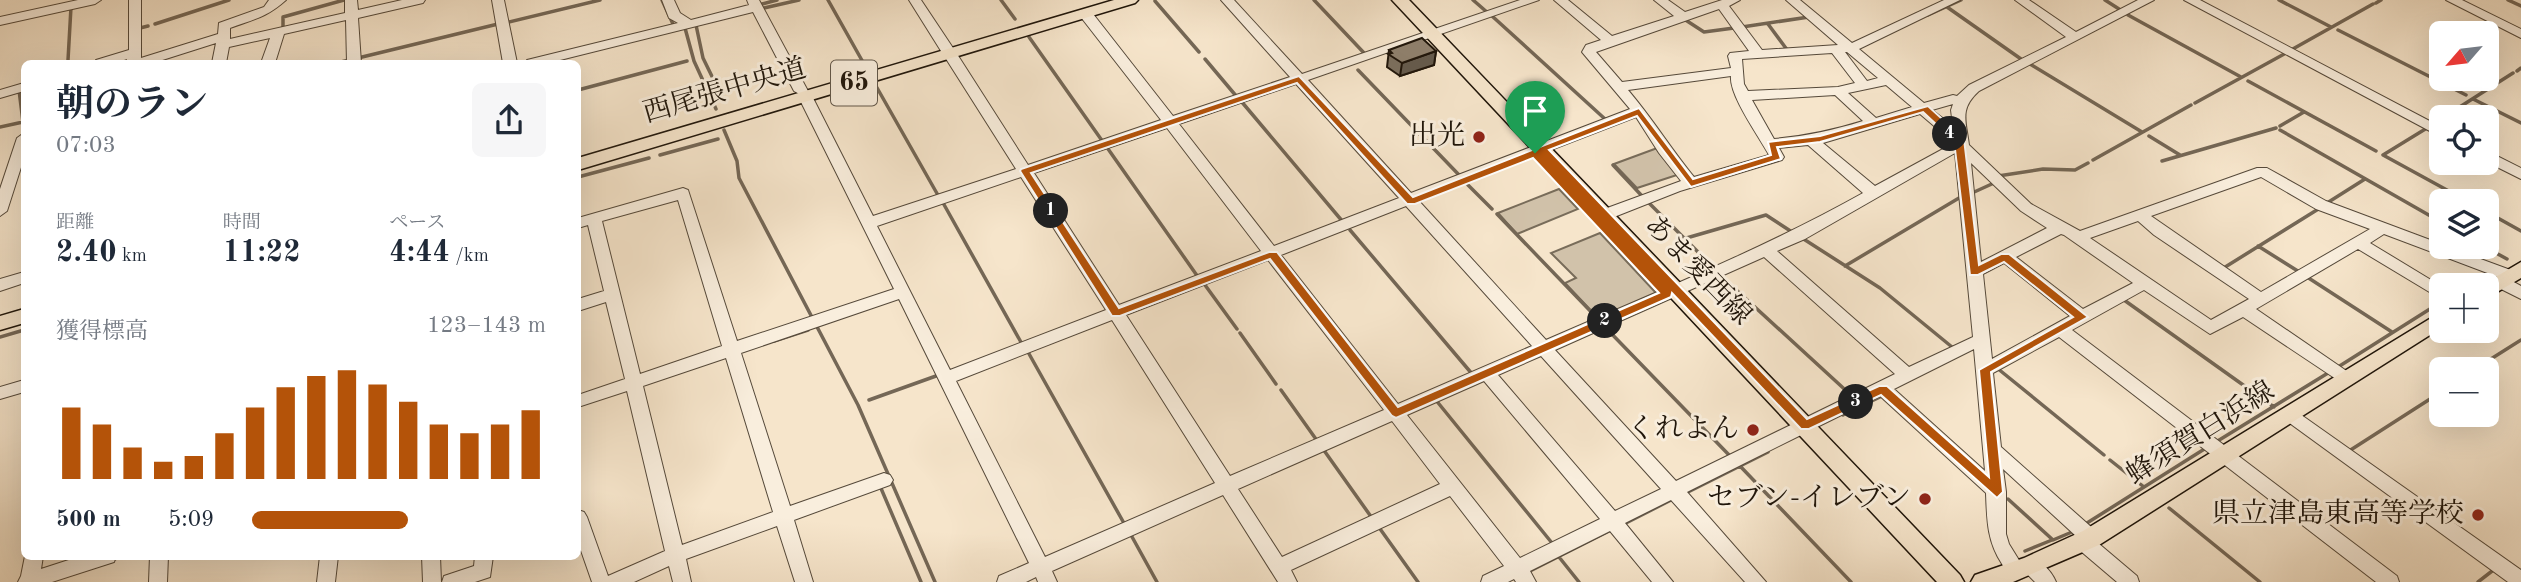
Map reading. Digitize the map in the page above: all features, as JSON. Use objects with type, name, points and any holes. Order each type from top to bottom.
[{"type":"main road","name":"西尾張中央道","points":[[581,163],[948,51],[1104,0]]},
{"type":"main road","name":"西尾張中央道","points":[[948,51],[1130,0]]},
{"type":"main road","name":"あま愛西線","points":[[1389,0],[1428,35],[1800,428],[1952,582]]},
{"type":"main road","name":"あま愛西線","points":[[1400,0],[1428,35]]},
{"type":"main road","name":"西尾張中央道","points":[[581,154],[803,95]]},
{"type":"main road","name":"あま愛西線","points":[[1538,151],[1604,215],[1672,292]]},
{"type":"main road","points":[[0,311],[21,306]]},
{"type":"main road","points":[[0,323],[21,317]]},
{"type":"main road","name":"蜂須賀白浜線","points":[[1983,582],[2024,569],[2087,540],[2429,326]]},
{"type":"main road","name":"あま愛西線","points":[[1800,428],[1937,582]]},
{"type":"street","points":[[0,21],[95,0]]},
{"type":"street","points":[[135,0],[136,59],[224,40],[278,32],[419,0]]},
{"type":"street","points":[[220,60],[225,26],[270,10],[273,3],[280,0]]},
{"type":"street","points":[[351,0],[354,60]]},
{"type":"street","points":[[498,0],[509,60]]},
{"type":"street","points":[[668,0],[674,15],[687,23]]},
{"type":"street","points":[[915,0],[1283,575],[1453,486]]},
{"type":"street","points":[[1227,0],[1757,582]]},
{"type":"street","points":[[869,223],[1533,0]]},
{"type":"street","points":[[1560,0],[1610,41]]},
{"type":"street","points":[[1660,0],[1682,16]]},
{"type":"street","points":[[1792,0],[1924,108],[2020,200],[2210,328],[2383,228]]},
{"type":"street","points":[[2021,0],[2075,37]]},
{"type":"street","points":[[2047,582],[2024,569],[2000,546],[1983,342],[1957,122],[1960,102],[1974,88],[2148,0]]},
{"type":"street","points":[[2190,0],[2429,126]]},
{"type":"street","points":[[2452,0],[2521,34]]},
{"type":"street","points":[[1604,215],[1691,183],[1777,157],[1742,96],[1735,78],[1738,71],[1735,56],[1851,48],[1947,1]]},
{"type":"street","points":[[1691,183],[1639,111],[1590,52],[1591,48],[1722,2],[1758,54]]},
{"type":"street","points":[[544,60],[756,4],[1045,574]]},
{"type":"street","points":[[1085,13],[1522,575]]},
{"type":"street","points":[[269,60],[278,32]]},
{"type":"street","points":[[1836,49],[1863,85]]},
{"type":"street","points":[[1619,87],[1738,71]]},
{"type":"street","points":[[1742,96],[1838,90],[1890,80]]},
{"type":"street","points":[[0,94],[21,90]]},
{"type":"street","points":[[1838,90],[1873,123]]},
{"type":"street","points":[[1771,144],[1809,138],[1820,139],[1953,99],[1960,102]]},
{"type":"street","points":[[946,378],[1411,202],[1639,111]]},
{"type":"street","points":[[1809,138],[1873,193]]},
{"type":"street","points":[[1006,582],[1045,574],[1227,486],[1768,251],[1959,144]]},
{"type":"street","points":[[0,212],[21,148]]},
{"type":"street","points":[[2499,162],[2521,174]]},
{"type":"street","points":[[2078,237],[2262,171],[2321,205],[2383,228],[2508,282]]},
{"type":"street","points":[[581,222],[683,193],[804,582]]},
{"type":"street","points":[[2139,214],[2159,231],[2261,299]]},
{"type":"street","points":[[594,219],[682,582]]},
{"type":"street","points":[[1974,272],[2060,229]]},
{"type":"street","points":[[2359,243],[2429,286]]},
{"type":"street","points":[[1768,251],[1909,376]]},
{"type":"street","points":[[2005,256],[2082,317]]},
{"type":"street","points":[[0,285],[21,279]]},
{"type":"street","points":[[1985,370],[2145,283]]},
{"type":"street","points":[[581,400],[903,292]]},
{"type":"street","points":[[581,304],[612,294]]},
{"type":"street","points":[[2244,309],[2345,379]]},
{"type":"street","points":[[2059,330],[2390,582]]},
{"type":"street","points":[[1490,582],[1522,575],[1612,521],[1973,344],[1983,342]]},
{"type":"street","points":[[1487,373],[1664,582]]},
{"type":"street","points":[[0,393],[21,387]]},
{"type":"street","points":[[1883,389],[1997,492]]},
{"type":"street","points":[[2290,414],[2521,581]]},
{"type":"street","points":[[1993,450],[2130,582]]},
{"type":"street","points":[[615,582],[676,555],[884,480]]},
{"type":"street","points":[[581,525],[601,582]]},
{"type":"street","points":[[33,560],[29,581],[95,560]]},
{"type":"street","points":[[158,582],[159,560]]},
{"type":"street","points":[[326,582],[329,560]]},
{"type":"street","points":[[431,560],[432,582]]},
{"type":"street","points":[[451,582],[479,575],[483,571],[484,560]]},
{"type":"shaded area","points":[[1660,147],[1680,174],[1637,188],[1614,164]]},
{"type":"shaded area","points":[[1559,189],[1578,209],[1517,234],[1498,213]]},
{"type":"shaded area","points":[[1600,233],[1657,294],[1600,320],[1565,283],[1576,278],[1551,253]]},
{"type":"building","points":[[1422,38],[1436,51],[1402,63],[1388,54],[1392,53],[1389,50]]},
{"type":"waterway","points":[[155,24],[229,0]]},
{"type":"waterway","points":[[283,29],[283,17],[344,0]]},
{"type":"waterway","points":[[505,23],[600,0]]},
{"type":"waterway","points":[[662,0],[673,24]]},
{"type":"waterway","points":[[762,4],[777,0]]},
{"type":"waterway","points":[[764,8],[799,0]]},
{"type":"waterway","points":[[828,0],[864,64]]},
{"type":"waterway","points":[[1001,0],[1015,19]]},
{"type":"waterway","points":[[1314,0],[1365,54]]},
{"type":"waterway","points":[[1473,0],[1488,13]]},
{"type":"waterway","points":[[1928,15],[1961,0]]},
{"type":"waterway","points":[[2105,0],[2119,9]]},
{"type":"waterway","points":[[2279,0],[2331,27]]},
{"type":"waterway","points":[[2376,3],[2381,0]]},
{"type":"waterway","points":[[2508,0],[2521,6]]},
{"type":"waterway","points":[[1155,1],[1199,52]]},
{"type":"waterway","points":[[2291,50],[2373,4]]},
{"type":"waterway","points":[[68,60],[71,7]]},
{"type":"waterway","points":[[1947,7],[2021,59]]},
{"type":"waterway","points":[[2128,15],[2241,77]]},
{"type":"waterway","points":[[1492,16],[1605,119]]},
{"type":"waterway","points":[[1742,27],[1809,17]]},
{"type":"waterway","points":[[1684,19],[1704,32],[1734,28]]},
{"type":"waterway","points":[[358,58],[498,24]]},
{"type":"waterway","points":[[1768,24],[1788,51]]},
{"type":"waterway","points":[[696,25],[703,58],[724,101]]},
{"type":"waterway","points":[[140,28],[148,26]]},
{"type":"waterway","points":[[685,28],[694,61],[716,109]]},
{"type":"waterway","points":[[2338,30],[2466,95]]},
{"type":"waterway","points":[[1029,37],[1103,142]]},
{"type":"waterway","points":[[2195,103],[2286,53]]},
{"type":"waterway","points":[[1205,59],[1237,97]]},
{"type":"waterway","points":[[581,89],[687,61]]},
{"type":"waterway","points":[[2030,64],[2142,132]]},
{"type":"waterway","points":[[2517,71],[2521,68]]},
{"type":"waterway","points":[[1358,70],[1461,177]]},
{"type":"waterway","points":[[2463,105],[2513,73]]},
{"type":"waterway","points":[[2248,81],[2376,151]]},
{"type":"waterway","points":[[876,86],[939,197]]},
{"type":"waterway","points":[[19,90],[21,106]]},
{"type":"waterway","points":[[2473,99],[2521,123]]},
{"type":"waterway","points":[[1241,101],[1343,222]]},
{"type":"waterway","points":[[2093,160],[2191,105]]},
{"type":"waterway","points":[[2280,126],[2304,112]]},
{"type":"waterway","points":[[0,127],[21,122]]},
{"type":"waterway","points":[[2162,161],[2276,128]]},
{"type":"waterway","points":[[2427,128],[2383,155],[2445,189]]},
{"type":"waterway","points":[[724,130],[737,161],[739,178],[858,405],[935,582]]},
{"type":"waterway","points":[[2280,130],[2429,215]]},
{"type":"waterway","points":[[2149,136],[2180,155]]},
{"type":"waterway","points":[[660,155],[718,139]]},
{"type":"waterway","points":[[1106,146],[1198,277]]},
{"type":"waterway","points":[[581,176],[649,158]]},
{"type":"waterway","points":[[1998,176],[2043,169],[2075,170],[2088,163]]},
{"type":"waterway","points":[[1613,165],[1642,196]]},
{"type":"waterway","points":[[2327,203],[2365,179]]},
{"type":"waterway","points":[[1972,193],[1994,183]]},
{"type":"waterway","points":[[1468,185],[1492,209]]},
{"type":"waterway","points":[[1845,266],[1959,198]]},
{"type":"waterway","points":[[942,201],[1022,344]]},
{"type":"waterway","points":[[1648,202],[1685,239]]},
{"type":"waterway","points":[[2258,246],[2320,208]]},
{"type":"waterway","points":[[1497,214],[1599,320]]},
{"type":"waterway","points":[[1685,239],[1766,215],[1792,232]]},
{"type":"waterway","points":[[2499,219],[2521,231]]},
{"type":"waterway","points":[[1350,230],[1473,375]]},
{"type":"waterway","points":[[1802,238],[1845,266]]},
{"type":"waterway","points":[[1685,239],[1715,269]]},
{"type":"waterway","points":[[2222,269],[2258,246]]},
{"type":"waterway","points":[[2258,246],[2301,273]]},
{"type":"waterway","points":[[2499,255],[2507,259]]},
{"type":"waterway","points":[[1845,266],[1880,288],[1952,347]]},
{"type":"waterway","points":[[1720,275],[1853,397]]},
{"type":"waterway","points":[[2307,277],[2392,332]]},
{"type":"waterway","points":[[1205,285],[1237,329]]},
{"type":"waterway","points":[[2124,300],[2273,407]]},
{"type":"waterway","points":[[2338,367],[2429,310]]},
{"type":"waterway","points":[[1604,326],[1730,456]]},
{"type":"waterway","points":[[774,341],[808,330]]},
{"type":"waterway","points":[[0,337],[21,331]]},
{"type":"waterway","points":[[1240,333],[1276,384]]},
{"type":"waterway","points":[[2494,357],[2521,340]]},
{"type":"waterway","points":[[1028,352],[1125,525]]},
{"type":"waterway","points":[[1997,368],[2104,455]]},
{"type":"waterway","points":[[2273,407],[2328,373]]},
{"type":"waterway","points":[[869,400],[936,376]]},
{"type":"waterway","points":[[1281,390],[1318,442]]},
{"type":"waterway","points":[[1843,415],[1884,395]]},
{"type":"waterway","points":[[1435,399],[1552,543]]},
{"type":"waterway","points":[[2349,451],[2429,400]]},
{"type":"waterway","points":[[2216,442],[2273,407]]},
{"type":"waterway","points":[[2087,523],[2206,448]]},
{"type":"waterway","points":[[1323,449],[1372,518]]},
{"type":"waterway","points":[[1740,466],[1768,452]]},
{"type":"waterway","points":[[2110,460],[2144,487]]},
{"type":"waterway","points":[[1686,493],[1740,466]]},
{"type":"waterway","points":[[1740,466],[1851,582]]},
{"type":"waterway","points":[[880,486],[921,582]]},
{"type":"waterway","points":[[1622,525],[1673,499]]},
{"type":"waterway","points":[[2008,499],[2053,540],[2072,532]]},
{"type":"waterway","points":[[2169,508],[2260,582]]},
{"type":"waterway","points":[[1378,526],[1418,582]]},
{"type":"waterway","points":[[1528,572],[1611,530]]},
{"type":"waterway","points":[[1131,535],[1157,582]]},
{"type":"waterway","points":[[2025,551],[2052,540]]},
{"type":"waterway","points":[[1559,557],[1579,582]]},
{"type":"waterway","points":[[2478,582],[2496,568]]},
{"type":"place","name":"出光","points":[[1479,137]]},
{"type":"place","name":"くれよん","points":[[1753,430]]},
{"type":"place","name":"セブン-イレブン","points":[[1925,499]]},
{"type":"place","name":"県立津島東高等学校","points":[[2478,515]]},
{"type":"route","points":[[1535,153],[1411,202],[1299,79],[1025,171],[1116,313],[1273,254],[1396,413],[1667,294],[1535,153],[1542,149],[1805,425],[1883,389],[1997,492],[1985,370],[2082,317],[2005,256],[1974,272],[1959,139],[1924,108],[1820,139],[1809,138],[1771,144],[1777,157],[1691,183],[1664,150],[1639,111],[1542,149],[1535,153]]}]
